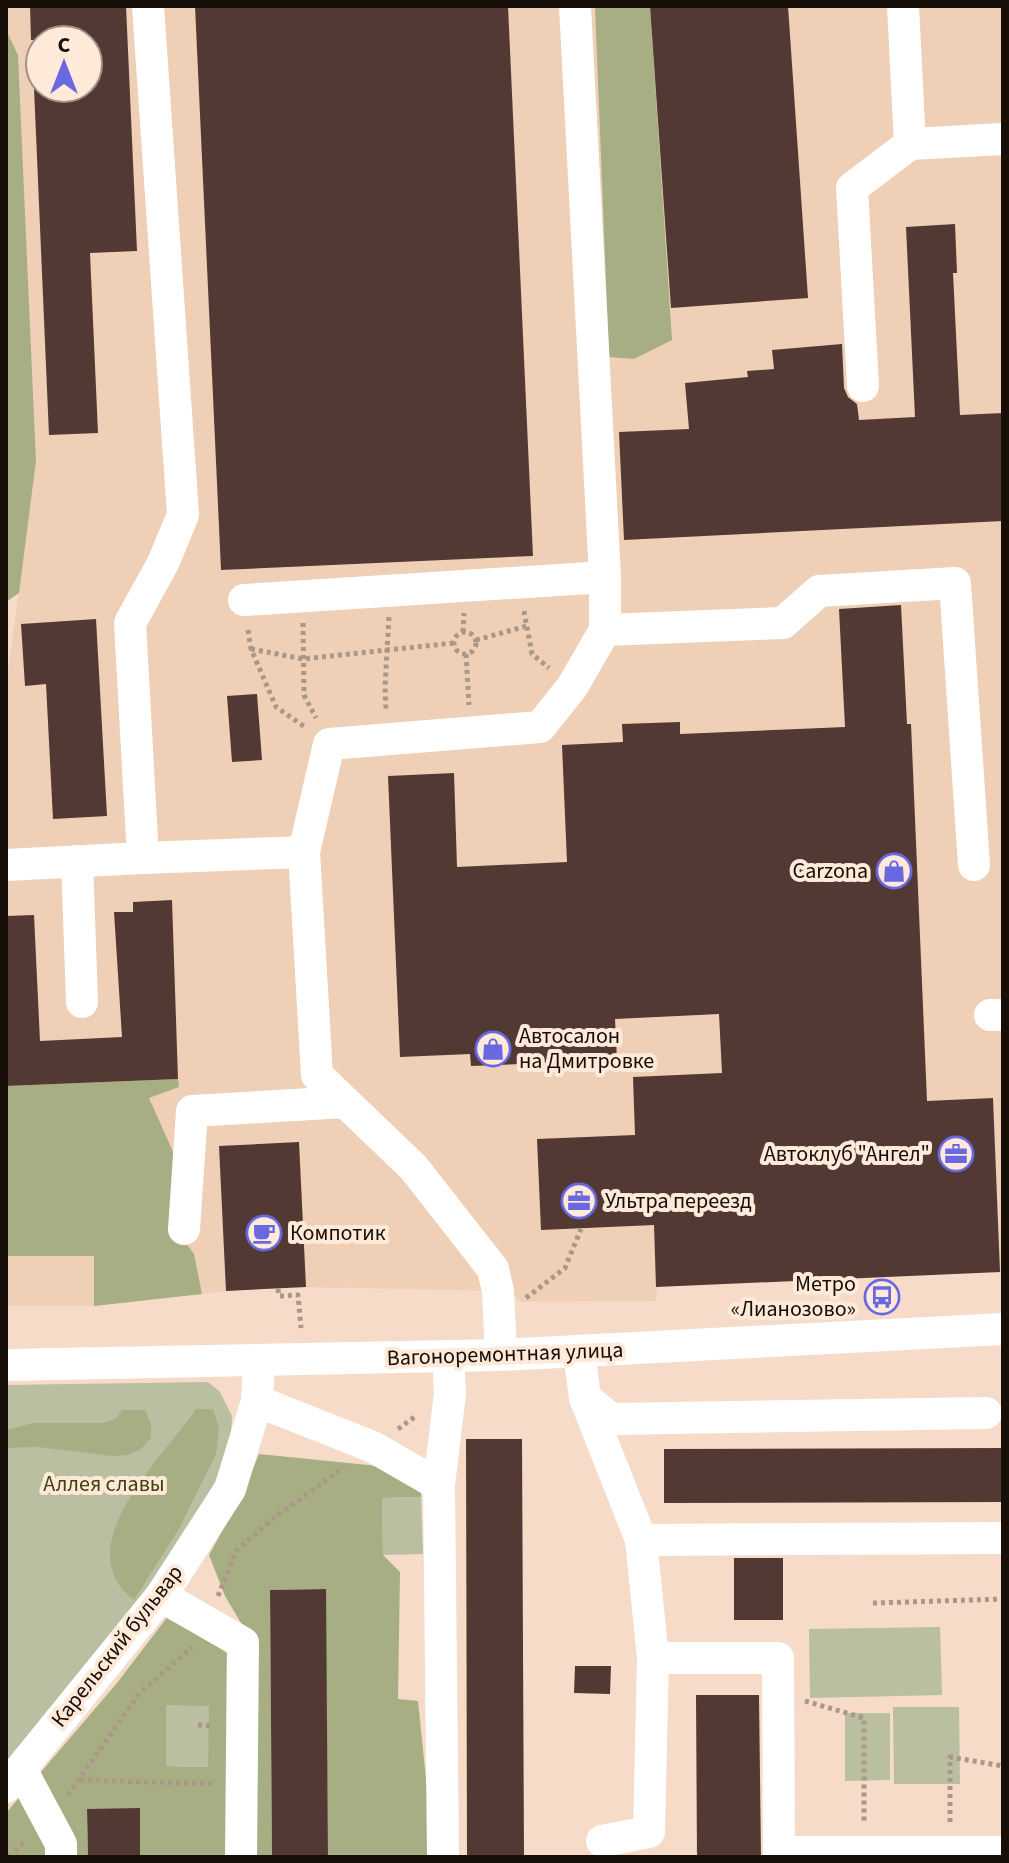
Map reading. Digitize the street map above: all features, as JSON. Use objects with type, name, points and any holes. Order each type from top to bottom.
[{"type":"street","points":[[143,858],[130,623],[163,563],[183,515],[148,6]]},
{"type":"street","points":[[501,1355],[509,1296],[493,1269],[414,1168],[317,1075],[304,852],[329,744],[540,727],[572,687],[605,630],[605,577],[575,6]]},
{"type":"street","points":[[903,6],[910,144]]},
{"type":"street","points":[[863,386],[852,188],[910,144],[1003,139]]},
{"type":"street","points":[[244,600],[605,577]]},
{"type":"street","points":[[605,630],[783,623],[819,591],[955,583],[974,865]]},
{"type":"street","points":[[6,865],[304,852]]},
{"type":"street","points":[[77,861],[82,1002]]},
{"type":"street","points":[[184,1229],[192,1111],[345,1102]]},
{"type":"street","name":"Вагоноремонтная улица","points":[[6,1365],[448,1357],[1003,1329]]},
{"type":"street","points":[[579,1352],[585,1398],[641,1540],[653,1658],[649,1832],[602,1841]]},
{"type":"street","points":[[443,1857],[439,1485],[450,1393],[448,1357]]},
{"type":"street","name":"Карельский бульвар","points":[[13,1778],[161,1596],[230,1489],[257,1401],[259,1362]]},
{"type":"street","points":[[585,1398],[611,1419],[986,1413]]},
{"type":"street","points":[[257,1401],[373,1447],[439,1485]]},
{"type":"street","points":[[641,1540],[1003,1538]]},
{"type":"street","points":[[161,1596],[243,1643],[241,1857]]},
{"type":"street","points":[[653,1658],[778,1658],[779,1852],[1003,1852]]},
{"type":"street","points":[[13,1778],[61,1844],[61,1857]]},
{"type":"path","points":[[517,583],[532,654],[572,687]]},
{"type":"path","points":[[388,739],[385,688],[391,591]]},
{"type":"path","points":[[303,596],[304,695],[329,744]]},
{"type":"path","points":[[244,600],[251,649],[276,707],[329,744]]},
{"type":"path","points":[[476,640],[527,626]]},
{"type":"path","points":[[463,632],[469,632],[476,640],[473,652],[466,654],[455,649],[457,635],[463,632]]},
{"type":"path","points":[[251,649],[303,659],[454,643]]},
{"type":"path","points":[[466,654],[471,732]]},
{"type":"path","points":[[509,1296],[565,1268],[581,1229]]},
{"type":"path","points":[[278,1289],[279,1296],[298,1295],[301,1328]]},
{"type":"path","points":[[873,1603],[1003,1599]]},
{"type":"path","points":[[778,1693],[864,1718],[864,1852]]},
{"type":"path","points":[[950,1852],[950,1757],[1003,1766]]},
{"type":"path","points":[[80,1780],[242,1785]]},
{"type":"shaded area","points":[[6,6],[1003,6],[1003,1281],[1000,1272],[657,1286],[656,1301],[521,1302],[509,1291],[306,1287],[226,1291],[94,1306],[6,1306],[6,687],[36,461],[18,55],[6,30]]},
{"type":"green space","points":[[595,6],[650,6],[672,340],[634,359],[609,357]]},
{"type":"green space","points":[[6,30],[18,55],[36,461],[19,593],[6,602]]},
{"type":"green space","points":[[178,1079],[179,1087],[149,1098],[174,1154],[169,1220],[194,1254],[202,1294],[94,1306],[94,1256],[6,1256],[6,1086]]},
{"type":"green space","name":"Аллея славы","points":[[208,1382],[220,1392],[232,1416],[231,1434],[218,1477],[155,1592],[6,1775],[6,1385]]},
{"type":"green space","points":[[196,1409],[213,1409],[219,1428],[216,1454],[180,1527],[134,1600],[115,1578],[110,1554],[115,1528],[145,1476]]},
{"type":"green space","points":[[122,1410],[145,1410],[151,1424],[151,1438],[141,1449],[128,1455],[38,1447],[6,1448],[6,1430],[33,1423],[104,1423],[117,1418]]},
{"type":"green space","points":[[259,1454],[378,1466],[421,1478],[421,1497],[382,1498],[383,1555],[400,1572],[398,1699],[418,1701],[434,1857],[328,1857],[325,1589],[270,1590],[272,1857],[248,1857],[250,1638],[225,1596],[209,1555],[243,1493]]},
{"type":"green space","points":[[421,1497],[423,1554],[383,1555],[382,1498]]},
{"type":"green space","points":[[172,1611],[227,1653],[226,1857],[140,1857],[87,1809],[88,1857],[6,1857],[6,1813],[117,1683]],"holes":[[[166,1705],[209,1706],[208,1767],[166,1766]]]},
{"type":"green space","points":[[940,1627],[942,1695],[810,1698],[809,1629]]},
{"type":"green space","points":[[166,1705],[209,1705],[209,1767],[165,1766]]},
{"type":"green space","points":[[893,1707],[959,1707],[960,1784],[894,1784]]},
{"type":"green space","points":[[845,1713],[890,1713],[890,1780],[845,1781]]},
{"type":"building","points":[[30,6],[126,6],[137,251],[90,253],[98,433],[49,435],[35,104],[104,104],[104,24],[31,24]]},
{"type":"building","points":[[195,6],[508,6],[533,556],[221,570]]},
{"type":"building","points":[[650,6],[788,6],[808,298],[671,308]]},
{"type":"building","points":[[955,224],[957,273],[953,273],[960,415],[1003,413],[1003,521],[624,540],[619,432],[689,429],[685,383],[748,377],[747,371],[774,369],[772,350],[842,344],[844,388],[848,397],[857,404],[859,420],[915,417],[906,227]]},
{"type":"building","points":[[901,605],[907,724],[911,724],[927,1101],[993,1098],[1000,1272],[656,1287],[654,1225],[541,1230],[537,1139],[635,1135],[633,1077],[722,1073],[719,1014],[615,1019],[617,1060],[471,1066],[470,1054],[400,1057],[388,776],[454,773],[457,867],[567,862],[562,745],[623,742],[622,724],[680,722],[680,734],[845,727],[839,609]]},
{"type":"building","points":[[96,619],[107,816],[53,819],[46,684],[25,686],[21,624]]},
{"type":"building","points":[[257,694],[262,760],[232,762],[227,696]]},
{"type":"building","points":[[172,900],[178,1079],[6,1086],[6,916],[34,915],[40,1041],[122,1037],[114,912],[133,912],[133,902]]},
{"type":"building","name":"Компотик","points":[[299,1142],[306,1287],[226,1291],[219,1146]]},
{"type":"building","points":[[466,1439],[522,1439],[524,1857],[467,1857]]},
{"type":"building","points":[[1003,1448],[1003,1502],[664,1503],[664,1449]]},
{"type":"building","points":[[734,1558],[783,1558],[783,1620],[734,1620]]},
{"type":"building","points":[[326,1589],[328,1857],[272,1857],[270,1590]]},
{"type":"building","points":[[575,1666],[611,1666],[610,1694],[574,1693]]},
{"type":"building","points":[[696,1695],[759,1695],[761,1857],[697,1857]]},
{"type":"building","points":[[140,1808],[140,1857],[88,1857],[87,1809]]},
{"type":"place","name":"Carzona","points":[[894,871]]},
{"type":"place","name":"Автосалон на Дмитровке","points":[[493,1049]]},
{"type":"place","name":"Автоклуб \"Ангел\"","points":[[956,1154]]},
{"type":"place","name":"Ультра переезд","points":[[579,1201]]},
{"type":"place","name":"Компотик","points":[[264,1233]]},
{"type":"place","name":"Метро «Лианозово»","points":[[882,1297]]}]
